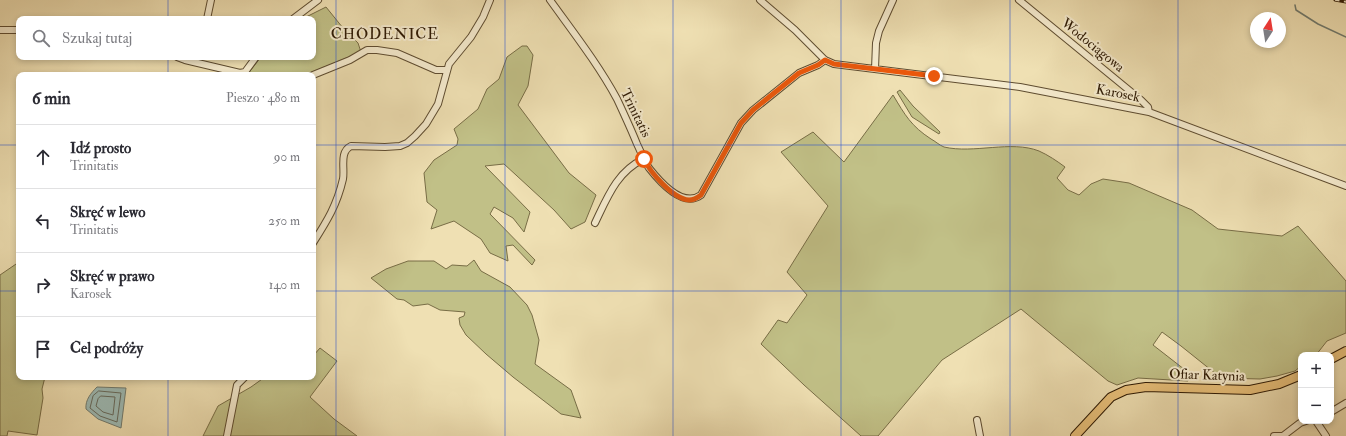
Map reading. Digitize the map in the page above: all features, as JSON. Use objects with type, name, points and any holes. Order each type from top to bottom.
[{"type":"main road","points":[[1334,357],[1346,351]]},
{"type":"main road","name":"Ofiar Katynia","points":[[1075,436],[1111,398],[1126,390],[1146,387],[1244,390],[1259,389],[1279,384],[1298,376]]},
{"type":"street","points":[[208,16],[211,0]]},
{"type":"street","points":[[297,16],[318,0]]},
{"type":"street","points":[[316,239],[332,213],[342,180],[344,152],[351,146],[385,147],[407,144],[426,124],[438,104],[444,88],[449,64],[471,37],[490,0]]},
{"type":"street","name":"Trinitatis","points":[[550,0],[599,70],[616,98],[648,167],[671,190],[681,197],[689,200],[696,199],[701,195],[741,123],[753,110],[799,73],[818,65],[825,60]]},
{"type":"street","name":"Karosek","points":[[760,0],[795,30],[825,60],[834,64],[1020,87],[1149,112],[1346,186]]},
{"type":"street","points":[[875,69],[876,43],[879,32],[893,0]]},
{"type":"street","name":"Wodociągowa","points":[[1019,0],[1141,100],[1148,107],[1149,112]]},
{"type":"street","points":[[0,30],[16,30]]},
{"type":"street","points":[[316,74],[350,60],[367,50],[397,53],[436,70],[447,70]]},
{"type":"street","points":[[190,60],[236,72]]},
{"type":"street","points":[[246,72],[254,60]]},
{"type":"street","points":[[595,223],[615,183],[636,162],[644,159]]},
{"type":"street","points":[[226,436],[237,386],[242,380]]},
{"type":"street","points":[[1334,410],[1346,402]]},
{"type":"street","points":[[977,420],[980,436]]},
{"type":"street","points":[[1274,436],[1283,436],[1299,424]]},
{"type":"street","points":[[1318,424],[1326,436]]},
{"type":"shaded area","points":[[326,7],[343,28],[358,43],[361,52],[312,72],[249,72],[259,60],[316,60],[316,16],[308,16]]},
{"type":"shaded area","points":[[522,46],[527,46],[533,55],[528,86],[518,105],[569,173],[596,195],[585,222],[571,229],[554,210],[504,164],[485,166],[530,212],[524,232],[513,218],[494,207],[490,214],[535,260],[532,265],[513,245],[506,246],[508,261],[490,253],[481,239],[454,221],[431,229],[437,210],[427,202],[424,173],[434,160],[457,145],[458,139],[454,129],[478,109],[487,89],[499,79],[507,57]]},
{"type":"shaded area","points":[[900,90],[913,106],[940,132],[939,134],[912,117],[897,92]]},
{"type":"shaded area","points":[[893,95],[913,125],[942,146],[956,149],[1017,147],[1039,151],[1065,167],[1057,178],[1068,190],[1079,195],[1091,184],[1103,179],[1129,183],[1192,210],[1218,229],[1282,236],[1298,226],[1346,281],[1346,333],[1327,341],[1318,352],[1298,352],[1298,368],[1295,371],[1260,379],[1221,378],[1162,332],[1153,345],[1189,373],[1188,381],[1138,378],[1117,385],[1108,381],[1021,309],[942,360],[878,436],[861,436],[761,344],[778,320],[787,323],[807,295],[787,272],[828,206],[781,152],[813,132],[844,162]]},
{"type":"shaded area","points":[[474,260],[481,271],[510,287],[527,305],[532,315],[539,340],[535,364],[571,390],[581,418],[561,414],[486,354],[466,335],[460,325],[459,318],[464,316],[465,312],[440,310],[428,304],[413,306],[404,300],[397,299],[371,278],[386,269],[408,261],[434,261],[446,269],[452,265],[467,266]]},
{"type":"shaded area","points":[[16,264],[16,380],[44,380],[37,435],[8,431],[7,436],[0,436],[0,275]]},
{"type":"shaded area","points":[[320,348],[337,361],[310,397],[334,419],[357,436],[203,436],[218,406],[261,380],[316,380],[316,353]]},
{"type":"water","points":[[97,387],[126,388],[121,428],[98,419],[86,409],[87,400]]},
{"type":"waterway","points":[[1295,5],[1296,10],[1318,24],[1346,37]]},
{"type":"railway","points":[[1335,0],[1346,2]]},
{"type":"district","name":"CHODENICE","points":[[385,34]]},
{"type":"route","points":[[644,159],[648,167],[671,190],[681,197],[689,200],[696,199],[701,195],[741,123],[753,110],[799,73],[818,65],[825,60],[834,64],[934,76]]}]
